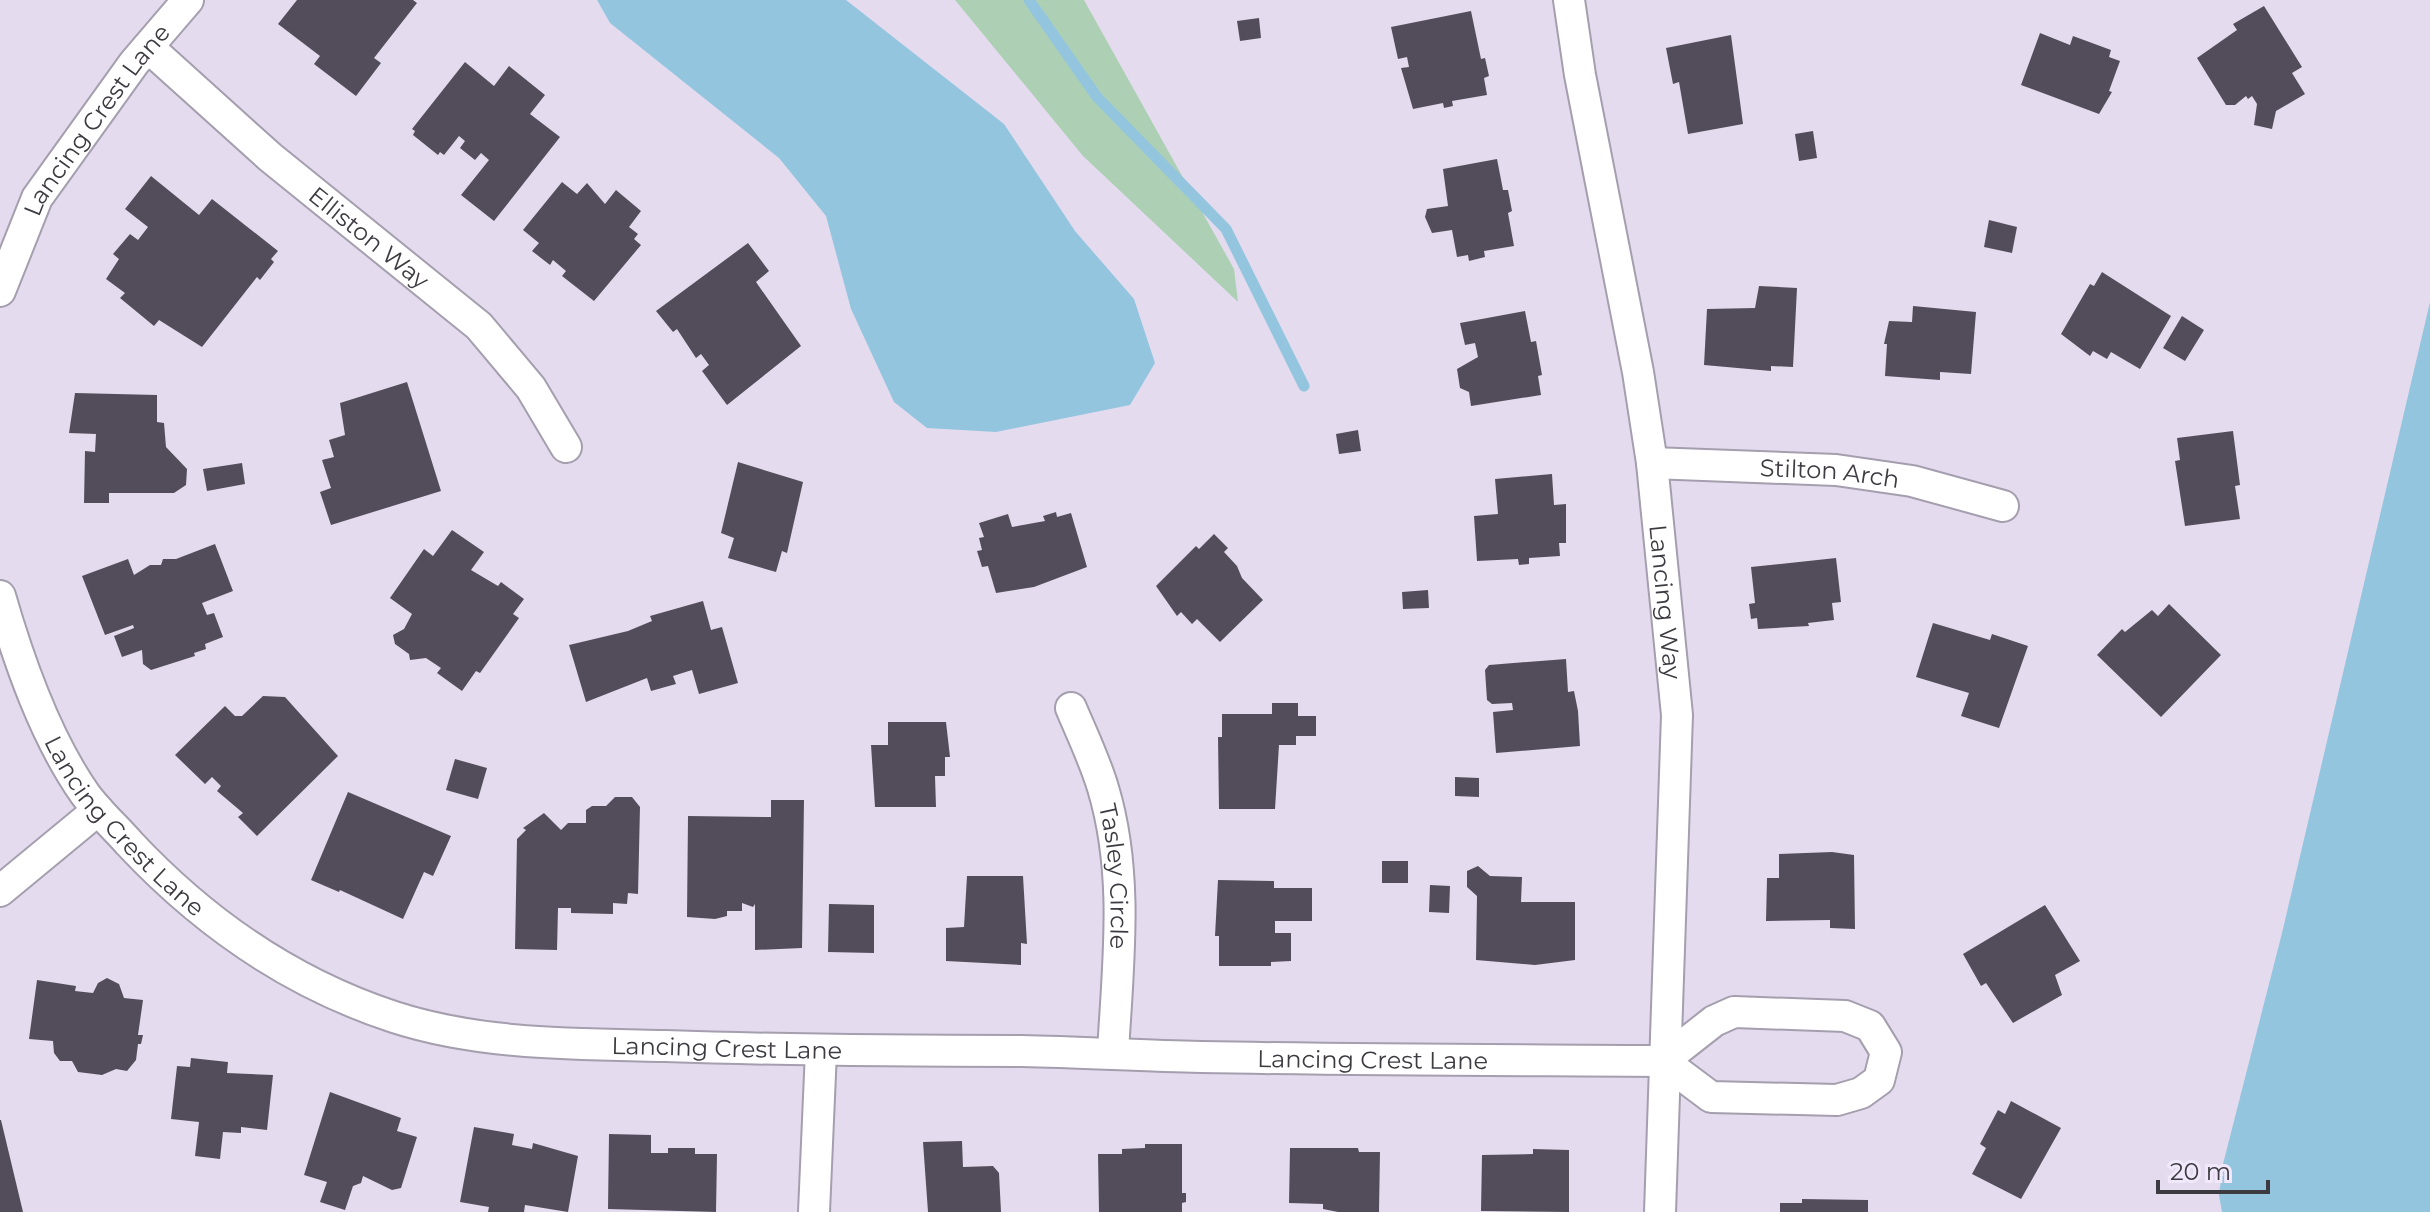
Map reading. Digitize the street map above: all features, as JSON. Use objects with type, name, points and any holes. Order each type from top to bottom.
[{"type":"street","name":"Lancing Crest Lane","points":[[0,291],[37,198],[148,47],[188,0]]},
{"type":"street","name":"Lancing Way","points":[[1569,0],[1580,75],[1638,372],[1652,463],[1677,715],[1660,1212]]},
{"type":"street","name":"Elliston Way","points":[[148,47],[270,157],[479,326],[531,388],[566,447]]},
{"type":"street","name":"Stilton Arch","points":[[1652,463],[1836,470],[1912,481],[2003,506]]},
{"type":"street","name":"Lancing Crest Lane","points":[[0,596],[11,633],[61,754],[98,810],[196,909],[259,955],[322,987],[394,1017],[449,1030],[509,1039],[821,1051],[1113,1052],[1196,1057],[1663,1061]]},
{"type":"street","name":"Tasley Circle","points":[[1071,708],[1103,788],[1119,867],[1121,913],[1113,1052]]},
{"type":"street","points":[[0,891],[98,810]]},
{"type":"street","points":[[1734,1012],[1845,1016],[1870,1026],[1886,1052],[1879,1080],[1861,1093],[1837,1100],[1711,1097],[1663,1061],[1714,1021],[1734,1012]]},
{"type":"street","points":[[814,1212],[821,1051]]},
{"type":"green space","points":[[955,0],[1084,0],[1234,269],[1238,302],[1083,156]]},
{"type":"water","points":[[597,0],[846,0],[1004,124],[1075,231],[1134,299],[1155,363],[1130,405],[996,432],[927,428],[894,402],[851,309],[826,216],[779,158],[610,23]]},
{"type":"water","points":[[2430,302],[2430,1212],[2222,1212],[2219,1195],[2223,1164],[2282,933]]},
{"type":"building","points":[[297,0],[413,0],[417,3],[374,58],[381,63],[356,96],[314,64],[320,56],[278,24]]},
{"type":"building","points":[[2264,6],[2302,67],[2292,73],[2305,94],[2276,111],[2272,129],[2254,125],[2257,104],[2252,96],[2248,99],[2246,96],[2235,105],[2226,105],[2197,58],[2237,30],[2233,24]]},
{"type":"building","points":[[1471,11],[1481,59],[1485,58],[1489,76],[1484,78],[1487,95],[1452,101],[1453,106],[1444,108],[1443,103],[1413,109],[1401,68],[1409,67],[1407,57],[1398,59],[1391,27]]},
{"type":"building","points":[[1259,18],[1261,38],[1240,41],[1237,21]]},
{"type":"building","points":[[2040,33],[2070,45],[2073,36],[2111,50],[2109,57],[2120,61],[2109,91],[2112,92],[2099,114],[2021,85]]},
{"type":"building","points":[[1731,35],[1743,124],[1688,134],[1679,82],[1673,84],[1666,48]]},
{"type":"building","points":[[465,62],[494,86],[509,66],[545,95],[530,114],[560,137],[494,221],[461,195],[489,160],[481,153],[475,160],[460,148],[465,141],[459,136],[444,155],[440,152],[438,155],[413,135],[415,131],[412,129]]},
{"type":"building","points":[[1813,131],[1817,158],[1799,161],[1795,134]]},
{"type":"building","points":[[1497,159],[1503,190],[1508,190],[1512,211],[1508,213],[1514,246],[1484,251],[1485,257],[1469,261],[1468,255],[1457,257],[1452,230],[1432,233],[1425,217],[1427,209],[1448,206],[1443,169]]},
{"type":"building","points":[[151,176],[199,215],[212,199],[278,251],[271,259],[274,262],[260,280],[257,277],[202,347],[159,320],[154,326],[120,298],[125,293],[106,279],[119,259],[113,254],[130,234],[138,240],[148,227],[125,209]]},
{"type":"building","points":[[562,182],[577,194],[587,183],[605,204],[616,190],[641,211],[629,227],[638,234],[634,239],[641,245],[594,301],[562,276],[566,271],[553,260],[550,265],[532,251],[539,243],[523,230]]},
{"type":"building","points":[[1989,220],[2017,227],[2012,253],[1984,247]]},
{"type":"building","points":[[748,243],[769,271],[756,282],[801,346],[727,405],[702,371],[709,365],[701,354],[696,358],[677,329],[673,332],[656,311]]},
{"type":"building","points":[[2102,272],[2171,316],[2140,369],[2111,352],[2107,359],[2093,351],[2090,356],[2061,334],[2090,284],[2094,286]]},
{"type":"building","points":[[1759,286],[1797,288],[1793,367],[1771,366],[1771,371],[1704,365],[1707,309],[1755,308]]},
{"type":"building","points":[[1913,306],[1976,312],[1971,374],[1940,372],[1940,380],[1885,376],[1887,344],[1884,344],[1889,321],[1912,322]]},
{"type":"building","points":[[1525,311],[1531,342],[1536,341],[1542,375],[1538,376],[1541,395],[1471,406],[1469,392],[1460,388],[1457,369],[1478,357],[1475,343],[1465,345],[1460,323]]},
{"type":"building","points":[[2182,316],[2204,330],[2185,361],[2163,348]]},
{"type":"building","points":[[407,382],[441,491],[331,525],[320,492],[331,488],[322,460],[334,457],[329,440],[345,435],[340,403]]},
{"type":"building","points":[[75,393],[157,395],[157,422],[164,423],[166,447],[187,469],[186,485],[174,493],[109,493],[109,503],[84,503],[85,451],[95,452],[96,434],[69,433]]},
{"type":"building","points":[[1358,430],[1361,451],[1339,454],[1336,434]]},
{"type":"building","points":[[2233,431],[2240,485],[2235,486],[2240,519],[2185,526],[2175,461],[2180,460],[2177,438]]},
{"type":"building","points":[[738,462],[803,482],[787,553],[782,551],[776,572],[728,558],[734,538],[721,533]]},
{"type":"building","points":[[242,463],[245,484],[207,491],[203,469]]},
{"type":"building","points":[[1552,474],[1554,505],[1566,504],[1566,543],[1559,543],[1560,556],[1529,558],[1529,564],[1519,565],[1518,559],[1477,561],[1474,516],[1498,514],[1495,479]]},
{"type":"building","points":[[1056,512],[1057,517],[1071,513],[1087,567],[1034,587],[996,593],[988,566],[982,567],[977,551],[982,550],[979,538],[984,537],[979,523],[1008,514],[1012,527],[1045,521],[1043,516]]},
{"type":"building","points":[[452,530],[484,552],[471,570],[498,586],[501,582],[524,599],[513,614],[519,618],[480,673],[476,671],[462,691],[437,673],[441,668],[426,658],[410,660],[409,654],[395,644],[393,635],[404,629],[412,614],[390,598],[424,549],[433,556]]},
{"type":"building","points":[[1214,534],[1228,548],[1224,552],[1237,566],[1242,578],[1263,600],[1220,642],[1197,619],[1192,624],[1181,612],[1177,616],[1156,586],[1196,546],[1199,549]]},
{"type":"building","points":[[215,544],[233,591],[202,603],[207,615],[214,613],[223,637],[205,644],[206,649],[194,653],[195,656],[151,670],[143,664],[142,650],[122,657],[114,636],[134,628],[133,625],[105,635],[82,576],[128,559],[134,575],[150,565],[161,565],[163,559],[176,559]]},
{"type":"building","points":[[1836,558],[1841,602],[1832,603],[1834,620],[1808,623],[1809,626],[1758,629],[1757,618],[1751,619],[1749,604],[1755,603],[1751,567]]},
{"type":"building","points":[[1428,590],[1429,608],[1403,609],[1402,592]]},
{"type":"building","points":[[703,601],[711,630],[722,627],[738,683],[699,694],[692,670],[673,676],[676,684],[651,691],[647,678],[586,702],[569,645],[628,631],[652,621],[650,616]]},
{"type":"building","points":[[2169,604],[2221,655],[2161,717],[2097,655],[2122,629],[2125,632],[2152,610],[2158,616]]},
{"type":"building","points":[[1933,623],[1990,640],[1992,634],[2028,646],[1999,728],[1961,716],[1969,693],[1916,677]]},
{"type":"building","points":[[1566,659],[1568,692],[1574,691],[1578,711],[1580,746],[1496,753],[1493,712],[1513,710],[1512,703],[1492,704],[1487,700],[1485,670],[1489,665]]},
{"type":"building","points":[[263,696],[285,697],[338,756],[257,836],[238,817],[243,813],[217,791],[221,786],[212,777],[205,784],[175,755],[225,706],[235,716],[242,716]]},
{"type":"building","points":[[1272,703],[1298,703],[1298,716],[1316,716],[1316,736],[1296,736],[1296,745],[1279,745],[1275,809],[1219,809],[1218,737],[1222,737],[1222,714],[1272,714]]},
{"type":"building","points":[[888,722],[946,722],[950,757],[945,757],[945,776],[935,776],[936,807],[875,807],[871,745],[888,745]]},
{"type":"building","points":[[455,759],[487,768],[478,799],[446,790]]},
{"type":"building","points":[[1455,777],[1479,778],[1479,797],[1455,796]]},
{"type":"building","points":[[348,792],[451,836],[433,876],[424,872],[403,919],[311,880]]},
{"type":"building","points":[[615,797],[632,797],[640,807],[638,894],[628,893],[627,904],[613,903],[613,914],[571,913],[571,908],[558,908],[557,950],[515,949],[517,839],[526,830],[523,828],[544,813],[561,830],[568,823],[586,823],[586,810],[592,806],[606,806]]},
{"type":"building","points":[[771,800],[804,800],[802,948],[755,950],[755,904],[753,907],[742,903],[742,911],[727,911],[727,916],[715,919],[687,917],[688,816],[771,817]]},
{"type":"building","points":[[1832,852],[1854,855],[1855,929],[1830,928],[1830,920],[1766,921],[1767,878],[1779,878],[1779,854]]},
{"type":"building","points":[[1382,861],[1408,861],[1408,883],[1382,883]]},
{"type":"building","points":[[1478,866],[1490,876],[1522,877],[1521,902],[1575,902],[1575,960],[1535,965],[1476,960],[1477,896],[1467,887],[1467,871]]},
{"type":"building","points":[[967,876],[1023,876],[1027,944],[1021,943],[1021,965],[946,961],[946,928],[964,927]]},
{"type":"building","points":[[1218,880],[1274,881],[1274,888],[1312,888],[1312,921],[1275,921],[1275,933],[1291,933],[1291,961],[1271,962],[1271,966],[1219,966],[1219,936],[1215,936]]},
{"type":"building","points":[[1430,885],[1450,886],[1449,913],[1429,912]]},
{"type":"building","points":[[829,904],[874,905],[874,953],[828,952]]},
{"type":"building","points":[[2045,905],[2080,961],[2055,975],[2062,995],[2013,1023],[1986,983],[1981,986],[1963,954]]},
{"type":"building","points":[[107,978],[119,984],[124,998],[143,1000],[138,1035],[143,1035],[141,1044],[138,1044],[136,1060],[127,1071],[116,1069],[102,1075],[78,1072],[72,1061],[60,1061],[54,1053],[53,1041],[29,1039],[37,980],[76,986],[75,991],[93,993],[98,983]]},
{"type":"building","points":[[191,1058],[228,1062],[227,1073],[273,1075],[267,1130],[241,1127],[241,1133],[223,1132],[220,1159],[195,1156],[199,1122],[171,1119],[177,1066],[190,1067]]},
{"type":"building","points":[[330,1092],[401,1118],[397,1131],[417,1137],[401,1188],[392,1190],[363,1176],[361,1183],[353,1186],[345,1210],[320,1202],[327,1182],[304,1175]]},
{"type":"building","points":[[2011,1101],[2061,1128],[2021,1199],[1972,1174],[1986,1148],[1980,1144],[1998,1110],[2005,1114]]},
{"type":"building","points":[[1,1120],[23,1212],[0,1212]]},
{"type":"building","points":[[474,1127],[514,1134],[512,1145],[532,1149],[533,1143],[578,1156],[568,1212],[525,1205],[524,1212],[488,1212],[489,1207],[460,1202]]},
{"type":"building","points":[[609,1134],[651,1135],[651,1153],[668,1153],[668,1148],[695,1148],[695,1154],[717,1154],[716,1212],[608,1209]]},
{"type":"building","points":[[962,1141],[963,1167],[993,1166],[999,1173],[1001,1212],[928,1212],[923,1142]]},
{"type":"building","points":[[1145,1144],[1182,1144],[1182,1193],[1186,1193],[1186,1202],[1182,1203],[1182,1212],[1099,1212],[1098,1154],[1122,1154],[1122,1149],[1145,1148]]},
{"type":"building","points":[[1290,1148],[1358,1148],[1359,1152],[1380,1152],[1379,1212],[1338,1212],[1323,1209],[1323,1204],[1289,1203]]},
{"type":"building","points":[[1533,1149],[1569,1150],[1569,1212],[1481,1211],[1482,1155],[1533,1154]]},
{"type":"building","points":[[1802,1199],[1868,1200],[1868,1212],[1780,1212],[1780,1203],[1802,1203]]},
{"type":"waterway","points":[[1029,0],[1097,97],[1226,229],[1304,386]]}]
